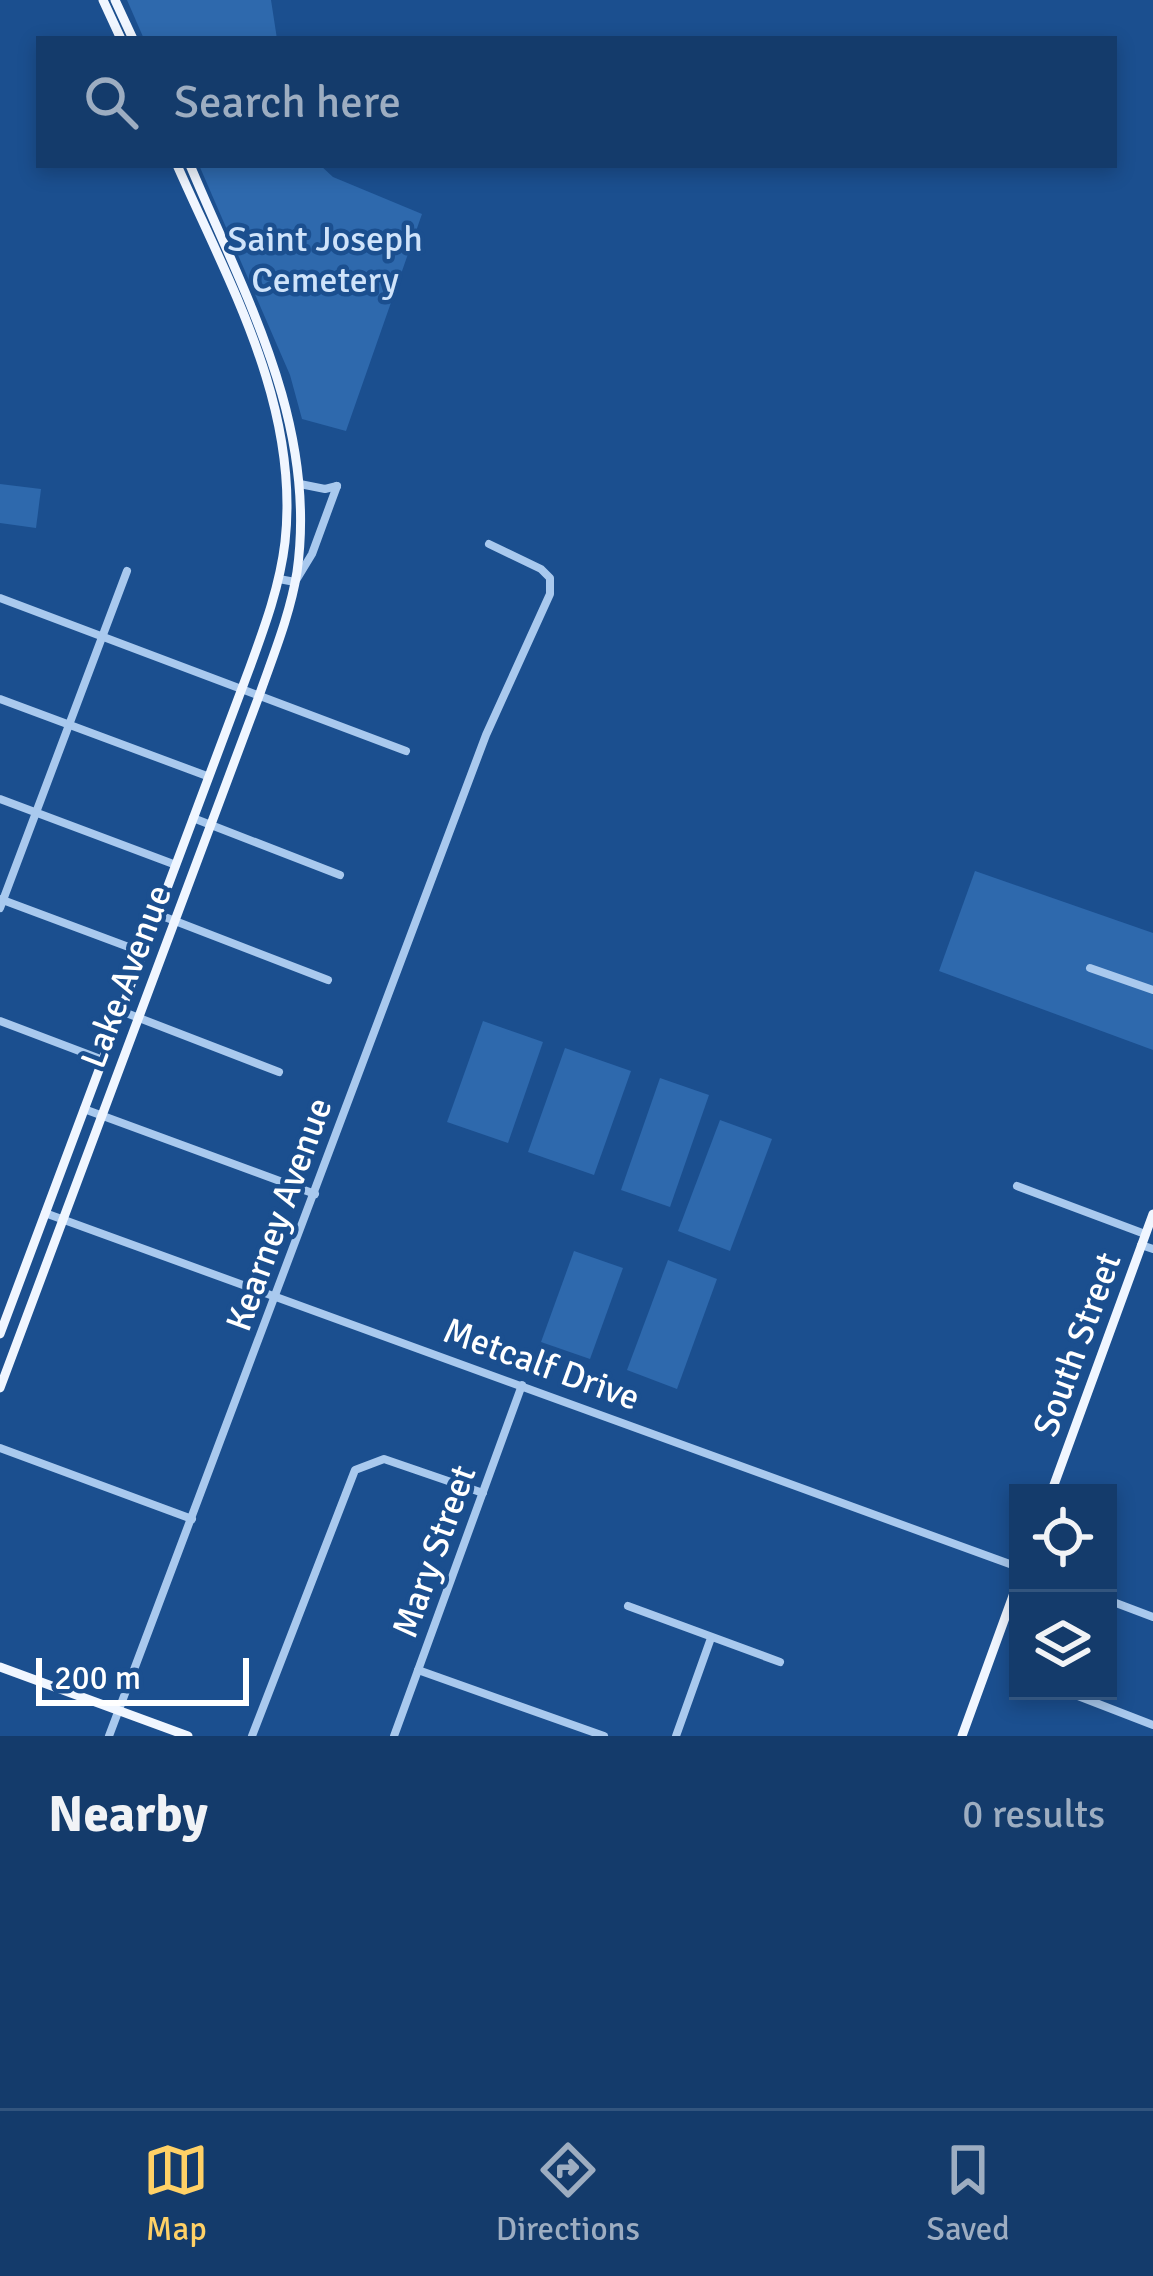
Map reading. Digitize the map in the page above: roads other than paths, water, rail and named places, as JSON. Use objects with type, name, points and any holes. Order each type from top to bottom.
[{"type":"main road","points":[[103,0],[120,36]]},
{"type":"main road","points":[[115,0],[132,36]]},
{"type":"main road","name":"Lake Avenue","points":[[0,1334],[279,579],[287,496],[277,406],[178,168]]},
{"type":"main road","name":"Lake Avenue","points":[[0,1388],[259,696],[295,581],[300,484],[281,383],[191,168]]},
{"type":"main road","name":"South Street","points":[[1054,1484],[1153,1214]]},
{"type":"main road","points":[[962,1736],[1014,1592]]},
{"type":"main road","points":[[0,1667],[188,1736]]},
{"type":"street","name":"Lake Avenue","points":[[295,581],[312,554],[338,485],[325,489],[300,484]]},
{"type":"street","name":"Kearney Avenue","points":[[109,1736],[486,735],[550,594],[550,578],[541,569],[489,544]]},
{"type":"street","points":[[127,571],[1,902],[142,952]]},
{"type":"street","points":[[279,579],[295,581]]},
{"type":"street","points":[[0,598],[406,751]]},
{"type":"street","points":[[0,699],[207,776]]},
{"type":"street","points":[[0,799],[176,865]]},
{"type":"street","points":[[193,818],[340,875]]},
{"type":"street","points":[[157,914],[328,980]]},
{"type":"street","points":[[1090,968],[1153,990]]},
{"type":"street","points":[[121,1011],[279,1072]]},
{"type":"street","points":[[0,1022],[103,1060]]},
{"type":"street","points":[[84,1109],[314,1194]]},
{"type":"street","points":[[1017,1186],[1146,1243]]},
{"type":"street","name":"Metcalf Drive","points":[[46,1213],[1009,1564]]},
{"type":"street","name":"Mary Street","points":[[394,1736],[522,1385]]},
{"type":"street","points":[[0,1448],[192,1520]]},
{"type":"street","points":[[252,1736],[355,1471],[370,1461],[394,1461],[483,1492]]},
{"type":"street","points":[[1117,1603],[1153,1616]]},
{"type":"street","points":[[628,1606],[780,1662]]},
{"type":"street","points":[[676,1736],[711,1637]]},
{"type":"street","points":[[418,1670],[604,1736]]},
{"type":"street","points":[[1088,1700],[1153,1725]]},
{"type":"park label","name":"Saint Joseph Cemetery","points":[[325,258]]}]
